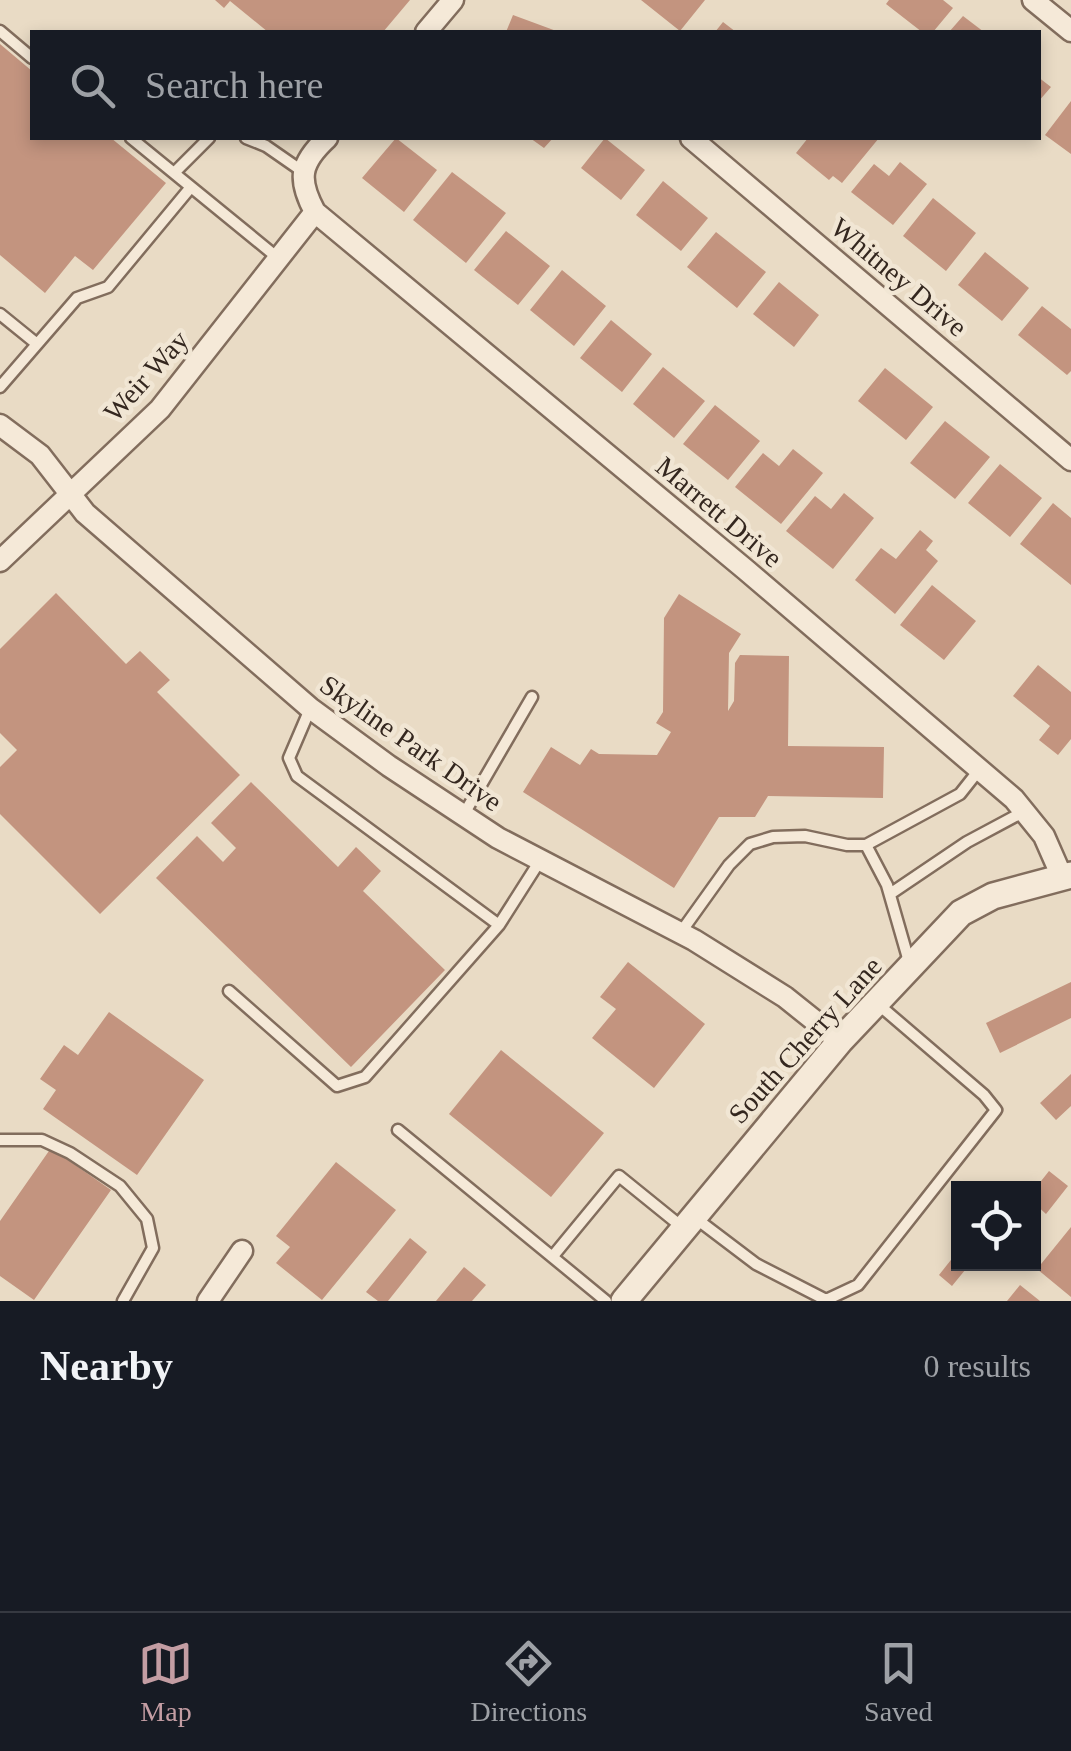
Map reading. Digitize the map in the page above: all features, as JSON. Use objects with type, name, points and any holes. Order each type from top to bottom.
[{"type":"street","points":[[428,30],[453,0]]},
{"type":"street","points":[[1032,0],[1071,31]]},
{"type":"street","points":[[315,212],[306,197],[302,172],[314,149],[325,140]]},
{"type":"street","name":"Whitney Drive","points":[[693,140],[1071,460]]},
{"type":"street","name":"Weir Way","points":[[0,561],[160,409],[315,212]]},
{"type":"street","name":"Marrett Drive","points":[[315,212],[980,770],[1024,811],[1044,836],[1066,876]]},
{"type":"street","name":"Skyline Park Drive","points":[[0,425],[40,455],[85,513],[310,708],[498,838],[681,932],[785,996],[840,1041]]},
{"type":"street","name":"South Cherry Lane","points":[[624,1301],[840,1041],[961,913],[993,896],[1066,876]]},
{"type":"street","points":[[208,1301],[242,1251]]},
{"type":"lane","points":[[0,31],[30,56]]},
{"type":"lane","points":[[133,140],[279,258]]},
{"type":"lane","points":[[174,173],[206,140]]},
{"type":"lane","points":[[251,140],[302,172]]},
{"type":"lane","points":[[0,387],[77,298],[108,287],[191,186]]},
{"type":"lane","points":[[0,314],[37,344]]},
{"type":"lane","points":[[464,815],[532,697]]},
{"type":"lane","points":[[310,708],[289,758],[297,776],[500,925]]},
{"type":"lane","points":[[681,932],[728,865],[750,844],[773,837],[806,836],[866,845],[960,794],[980,770]]},
{"type":"lane","points":[[890,894],[968,842],[1024,811]]},
{"type":"lane","points":[[866,845],[890,894],[911,966]]},
{"type":"lane","points":[[229,991],[336,1086],[366,1077],[500,925],[541,859]]},
{"type":"lane","points":[[553,1256],[619,1176],[756,1264],[826,1300],[858,1285],[996,1110],[984,1095],[876,1003]]},
{"type":"lane","points":[[398,1130],[606,1301]]},
{"type":"lane","points":[[0,1140],[42,1140],[70,1153],[120,1186],[147,1219],[153,1248],[122,1301]]},
{"type":"building","points":[[215,0],[410,0],[385,30],[266,30],[230,1],[224,8]]},
{"type":"building","points":[[641,0],[705,0],[679,30]]},
{"type":"building","points":[[889,0],[943,0],[953,8],[935,30],[919,30],[886,4]]},
{"type":"building","points":[[513,15],[554,30],[507,30]]},
{"type":"building","points":[[963,16],[981,30],[951,30]]},
{"type":"building","points":[[723,22],[733,30],[717,30]]},
{"type":"building","points":[[0,44],[30,69],[30,140],[113,140],[166,183],[93,270],[75,256],[45,293],[0,255]]},
{"type":"building","points":[[1041,79],[1051,87],[1041,99]]},
{"type":"building","points":[[1071,101],[1071,154],[1045,135]]},
{"type":"building","points":[[394,140],[437,170],[404,212],[362,178]]},
{"type":"building","points":[[533,140],[551,140],[544,148]]},
{"type":"building","points":[[608,140],[645,170],[621,200],[581,168]]},
{"type":"building","points":[[806,140],[877,140],[842,183],[833,176],[829,180],[796,153]]},
{"type":"building","points":[[900,162],[927,184],[893,225],[851,192],[874,164],[889,176]]},
{"type":"building","points":[[452,172],[506,213],[466,263],[413,220]]},
{"type":"building","points":[[663,181],[708,218],[681,251],[636,215]]},
{"type":"building","points":[[933,198],[976,233],[946,271],[903,236]]},
{"type":"building","points":[[506,231],[550,266],[518,305],[474,270]]},
{"type":"building","points":[[716,232],[766,272],[737,308],[687,267]]},
{"type":"building","points":[[985,252],[1029,288],[1002,321],[958,285]]},
{"type":"building","points":[[562,270],[606,306],[574,346],[530,310]]},
{"type":"building","points":[[779,282],[819,315],[794,347],[753,314]]},
{"type":"building","points":[[1042,306],[1071,329],[1071,371],[1067,375],[1018,335]]},
{"type":"building","points":[[611,320],[652,354],[622,392],[580,358]]},
{"type":"building","points":[[663,367],[705,401],[674,438],[633,404]]},
{"type":"building","points":[[885,368],[933,407],[906,440],[858,401]]},
{"type":"building","points":[[715,405],[760,441],[728,480],[683,444]]},
{"type":"building","points":[[945,421],[990,457],[955,499],[910,463]]},
{"type":"building","points":[[793,449],[823,473],[781,524],[735,487],[763,453],[779,466]]},
{"type":"building","points":[[1000,464],[1042,498],[1010,537],[968,503]]},
{"type":"building","points":[[844,493],[874,518],[833,569],[786,531],[815,496],[831,509]]},
{"type":"building","points":[[1053,503],[1071,518],[1071,585],[1020,544]]},
{"type":"building","points":[[920,530],[933,541],[926,550],[938,561],[895,614],[855,580],[881,548],[896,559]]},
{"type":"building","points":[[932,585],[976,621],[944,660],[900,625]]},
{"type":"building","points":[[56,593],[126,664],[140,651],[170,680],[157,692],[240,775],[100,914],[0,814],[0,767],[17,750],[0,733],[0,649]]},
{"type":"building","points":[[679,594],[741,634],[729,653],[728,711],[734,701],[735,663],[740,655],[789,656],[788,746],[884,747],[883,798],[768,796],[755,817],[719,817],[674,888],[523,792],[551,747],[580,765],[591,749],[599,754],[657,755],[671,732],[656,723],[663,712],[664,618]]},
{"type":"building","points":[[1038,665],[1071,692],[1071,739],[1058,755],[1039,740],[1050,726],[1013,696]]},
{"type":"building","points":[[251,782],[338,867],[356,847],[381,871],[363,891],[445,970],[351,1067],[156,878],[197,836],[223,862],[236,848],[211,823]]},
{"type":"building","points":[[628,962],[705,1024],[654,1088],[592,1038],[616,1009],[600,997]]},
{"type":"building","points":[[1071,982],[1071,1018],[1000,1053],[986,1023]]},
{"type":"building","points":[[109,1012],[204,1080],[137,1175],[43,1109],[56,1090],[40,1079],[64,1045],[78,1055]]},
{"type":"building","points":[[501,1050],[604,1133],[551,1197],[449,1114]]},
{"type":"building","points":[[1071,1074],[1071,1106],[1056,1120],[1040,1103]]},
{"type":"building","points":[[51,1148],[111,1190],[34,1300],[0,1276],[0,1221]]},
{"type":"building","points":[[336,1162],[396,1210],[322,1300],[276,1263],[290,1247],[276,1236]]},
{"type":"building","points":[[1049,1171],[1068,1186],[1046,1214],[1041,1209],[1041,1181]]},
{"type":"building","points":[[1071,1227],[1071,1297],[1039,1271]]},
{"type":"building","points":[[410,1238],[427,1252],[388,1301],[378,1301],[366,1292]]},
{"type":"building","points":[[951,1260],[951,1271],[964,1271],[952,1286],[939,1275]]},
{"type":"building","points":[[464,1267],[486,1285],[472,1301],[436,1301]]},
{"type":"building","points":[[1020,1285],[1040,1301],[1007,1301]]}]
